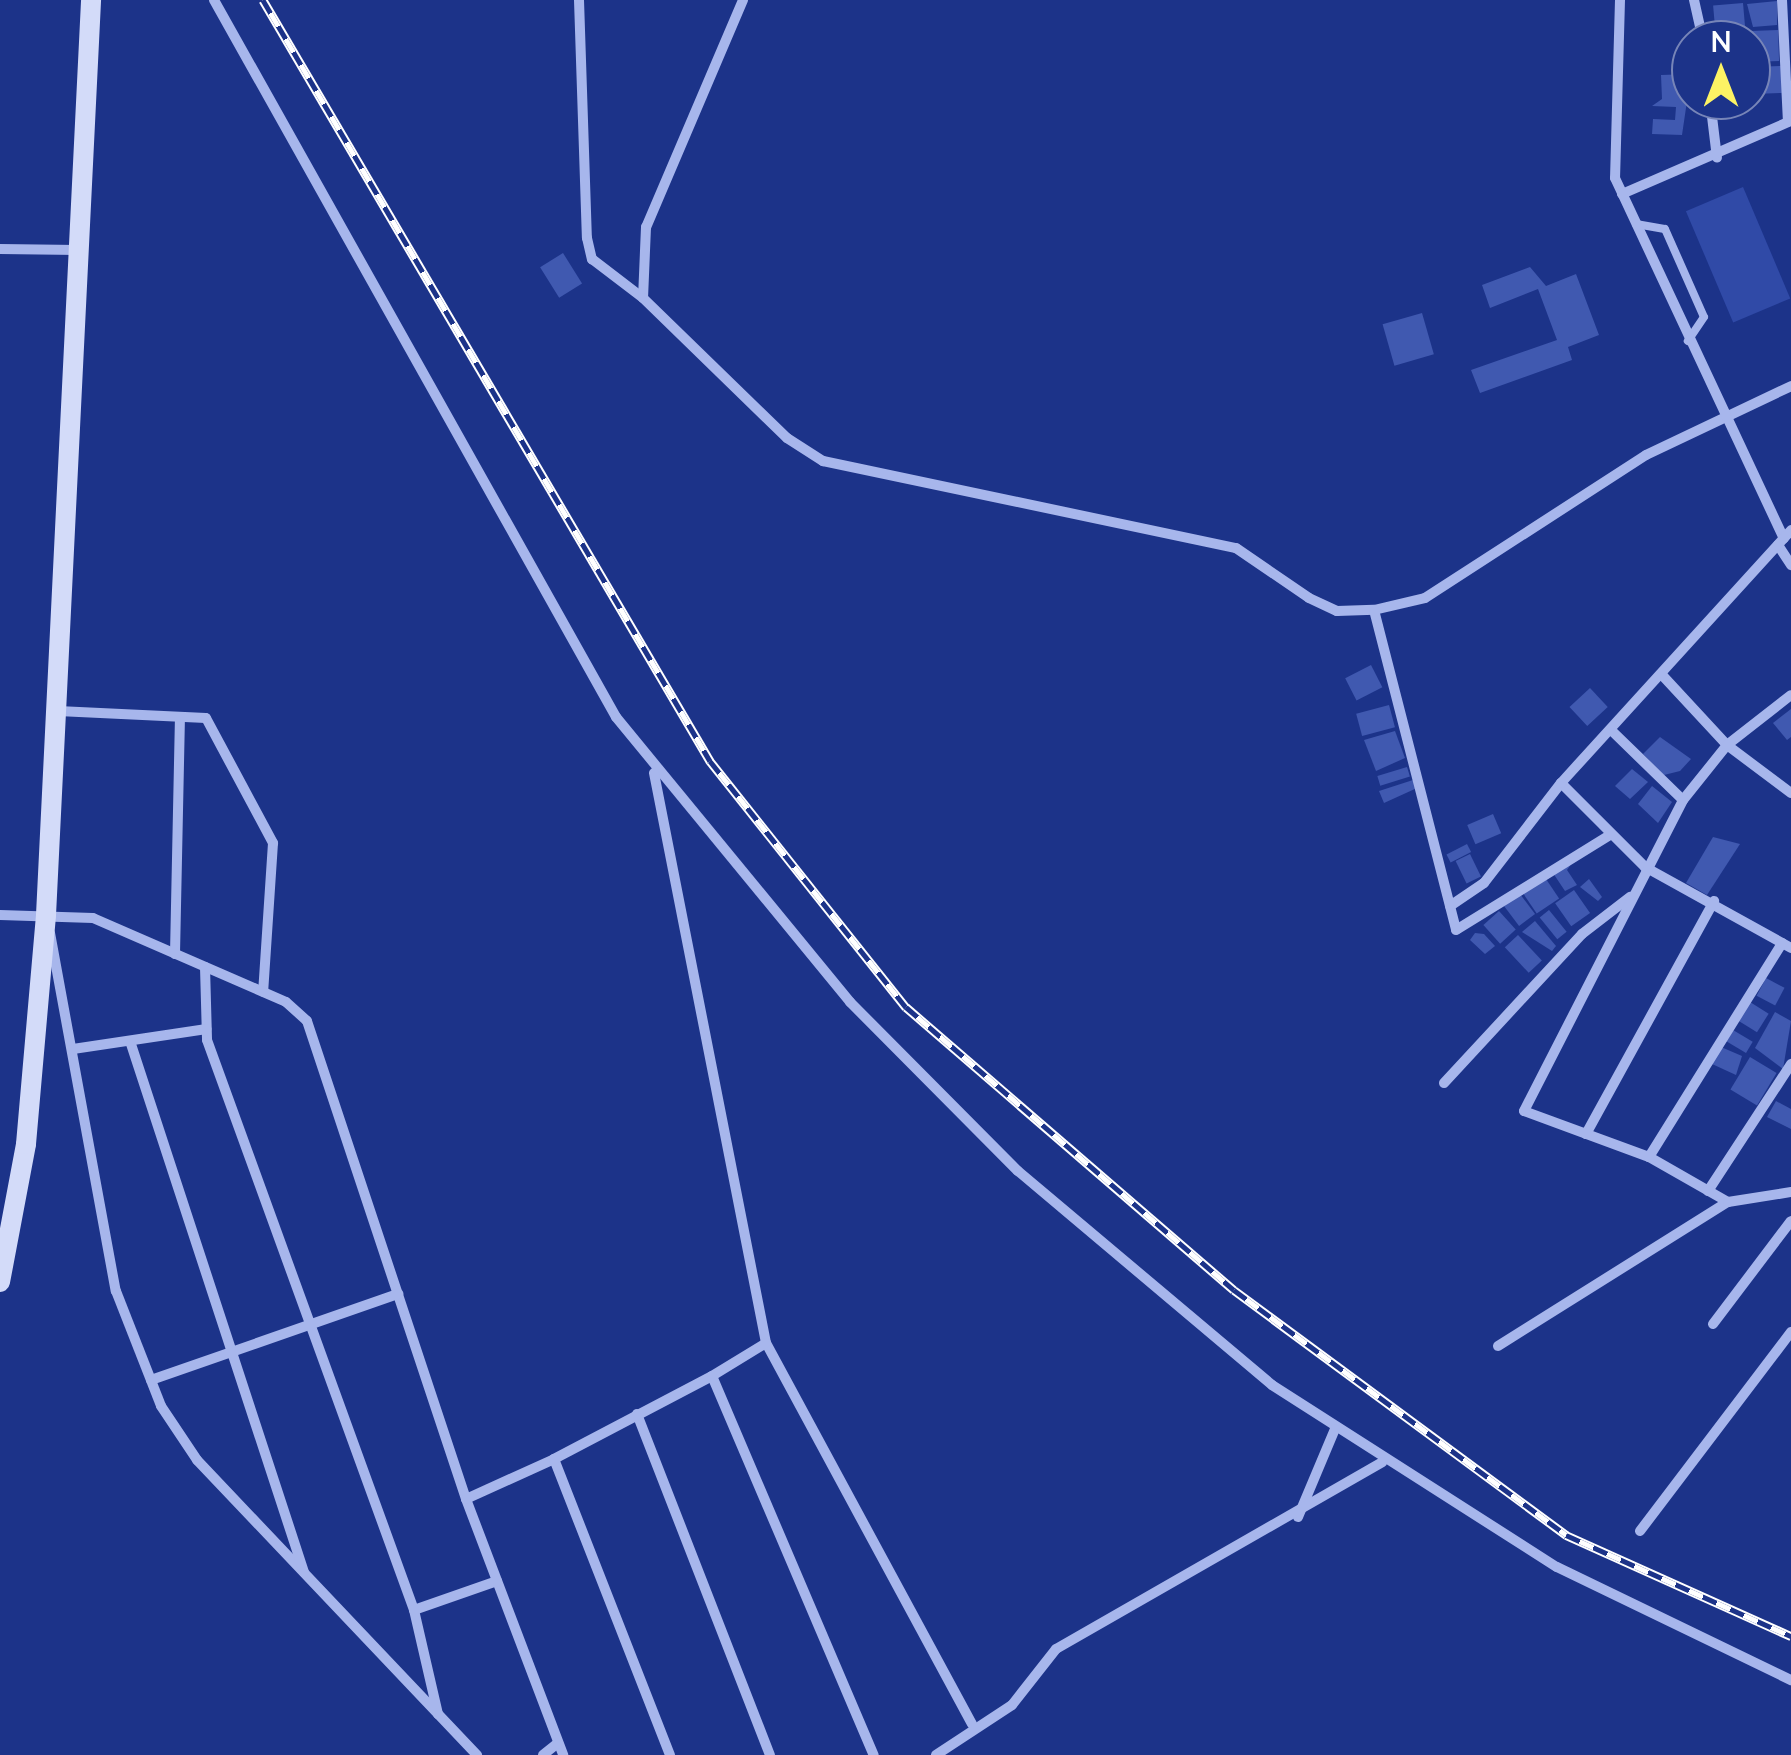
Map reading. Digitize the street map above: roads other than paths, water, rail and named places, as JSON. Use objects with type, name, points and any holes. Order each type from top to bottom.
[{"type":"street","points":[[0,1282],[26,1144],[46,916],[90,0]]},
{"type":"street","points":[[214,0],[344,245],[653,770],[941,1098],[1156,1290],[1382,1462],[1558,1567],[1791,1680]]},
{"type":"street","points":[[580,0],[587,238],[592,259],[643,298],[787,438],[823,461],[1236,548],[1323,604],[1374,610],[1425,598],[1646,455],[1788,388],[1791,402]]},
{"type":"street","points":[[643,298],[646,227],[742,0]]},
{"type":"street","points":[[1620,0],[1615,178],[1724,421],[1784,538],[1791,565]]},
{"type":"street","points":[[1622,194],[1717,158],[1789,122],[1782,0]]},
{"type":"street","points":[[1712,120],[1717,158]]},
{"type":"street","points":[[0,249],[79,250]]},
{"type":"street","points":[[1450,906],[1484,883],[1560,784],[1663,676],[1784,538]]},
{"type":"street","points":[[1374,610],[1456,930],[1608,836]]},
{"type":"street","points":[[1663,676],[1727,745],[1789,790]]},
{"type":"street","points":[[1728,1202],[1649,1157],[1524,1111],[1645,867],[1683,800],[1727,745],[1791,695]]},
{"type":"street","points":[[58,711],[206,718],[273,843],[262,992]]},
{"type":"street","points":[[174,954],[180,716]]},
{"type":"street","points":[[1610,730],[1683,800]]},
{"type":"street","points":[[653,770],[766,1343],[972,1724]]},
{"type":"street","points":[[1560,784],[1608,836],[1645,867],[1714,901],[1786,946],[1649,1157]]},
{"type":"street","points":[[1444,1083],[1544,972],[1632,896]]},
{"type":"street","points":[[1586,1134],[1714,901]]},
{"type":"street","points":[[0,916],[93,918],[262,992],[306,1021],[466,1499],[563,1755]]},
{"type":"street","points":[[46,916],[74,1049],[116,1291],[150,1380],[197,1460],[477,1755]]},
{"type":"street","points":[[205,967],[206,1029],[414,1610],[438,1715]]},
{"type":"street","points":[[74,1049],[206,1029]]},
{"type":"street","points":[[130,1040],[306,1578]]},
{"type":"street","points":[[1708,1191],[1791,1064]]},
{"type":"street","points":[[1498,1346],[1728,1202],[1791,1192]]},
{"type":"street","points":[[1713,1324],[1791,1221]]},
{"type":"street","points":[[150,1380],[398,1294]]},
{"type":"street","points":[[1640,1531],[1791,1332]]},
{"type":"street","points":[[466,1499],[554,1459],[712,1376],[766,1343]]},
{"type":"street","points":[[712,1376],[874,1755]]},
{"type":"street","points":[[637,1414],[770,1755]]},
{"type":"street","points":[[1297,1518],[1335,1429]]},
{"type":"street","points":[[554,1459],[670,1755]]},
{"type":"street","points":[[936,1755],[972,1724],[1012,1705],[1056,1649],[1297,1518],[1382,1462]]},
{"type":"street","points":[[414,1610],[497,1581]]},
{"type":"street","points":[[544,1755],[558,1742]]},
{"type":"lane","points":[[1636,224],[1665,229],[1704,316],[1688,341]]},
{"type":"railway","points":[[263,0],[710,761],[906,1007],[1234,1290],[1566,1535],[1791,1636]]}]
